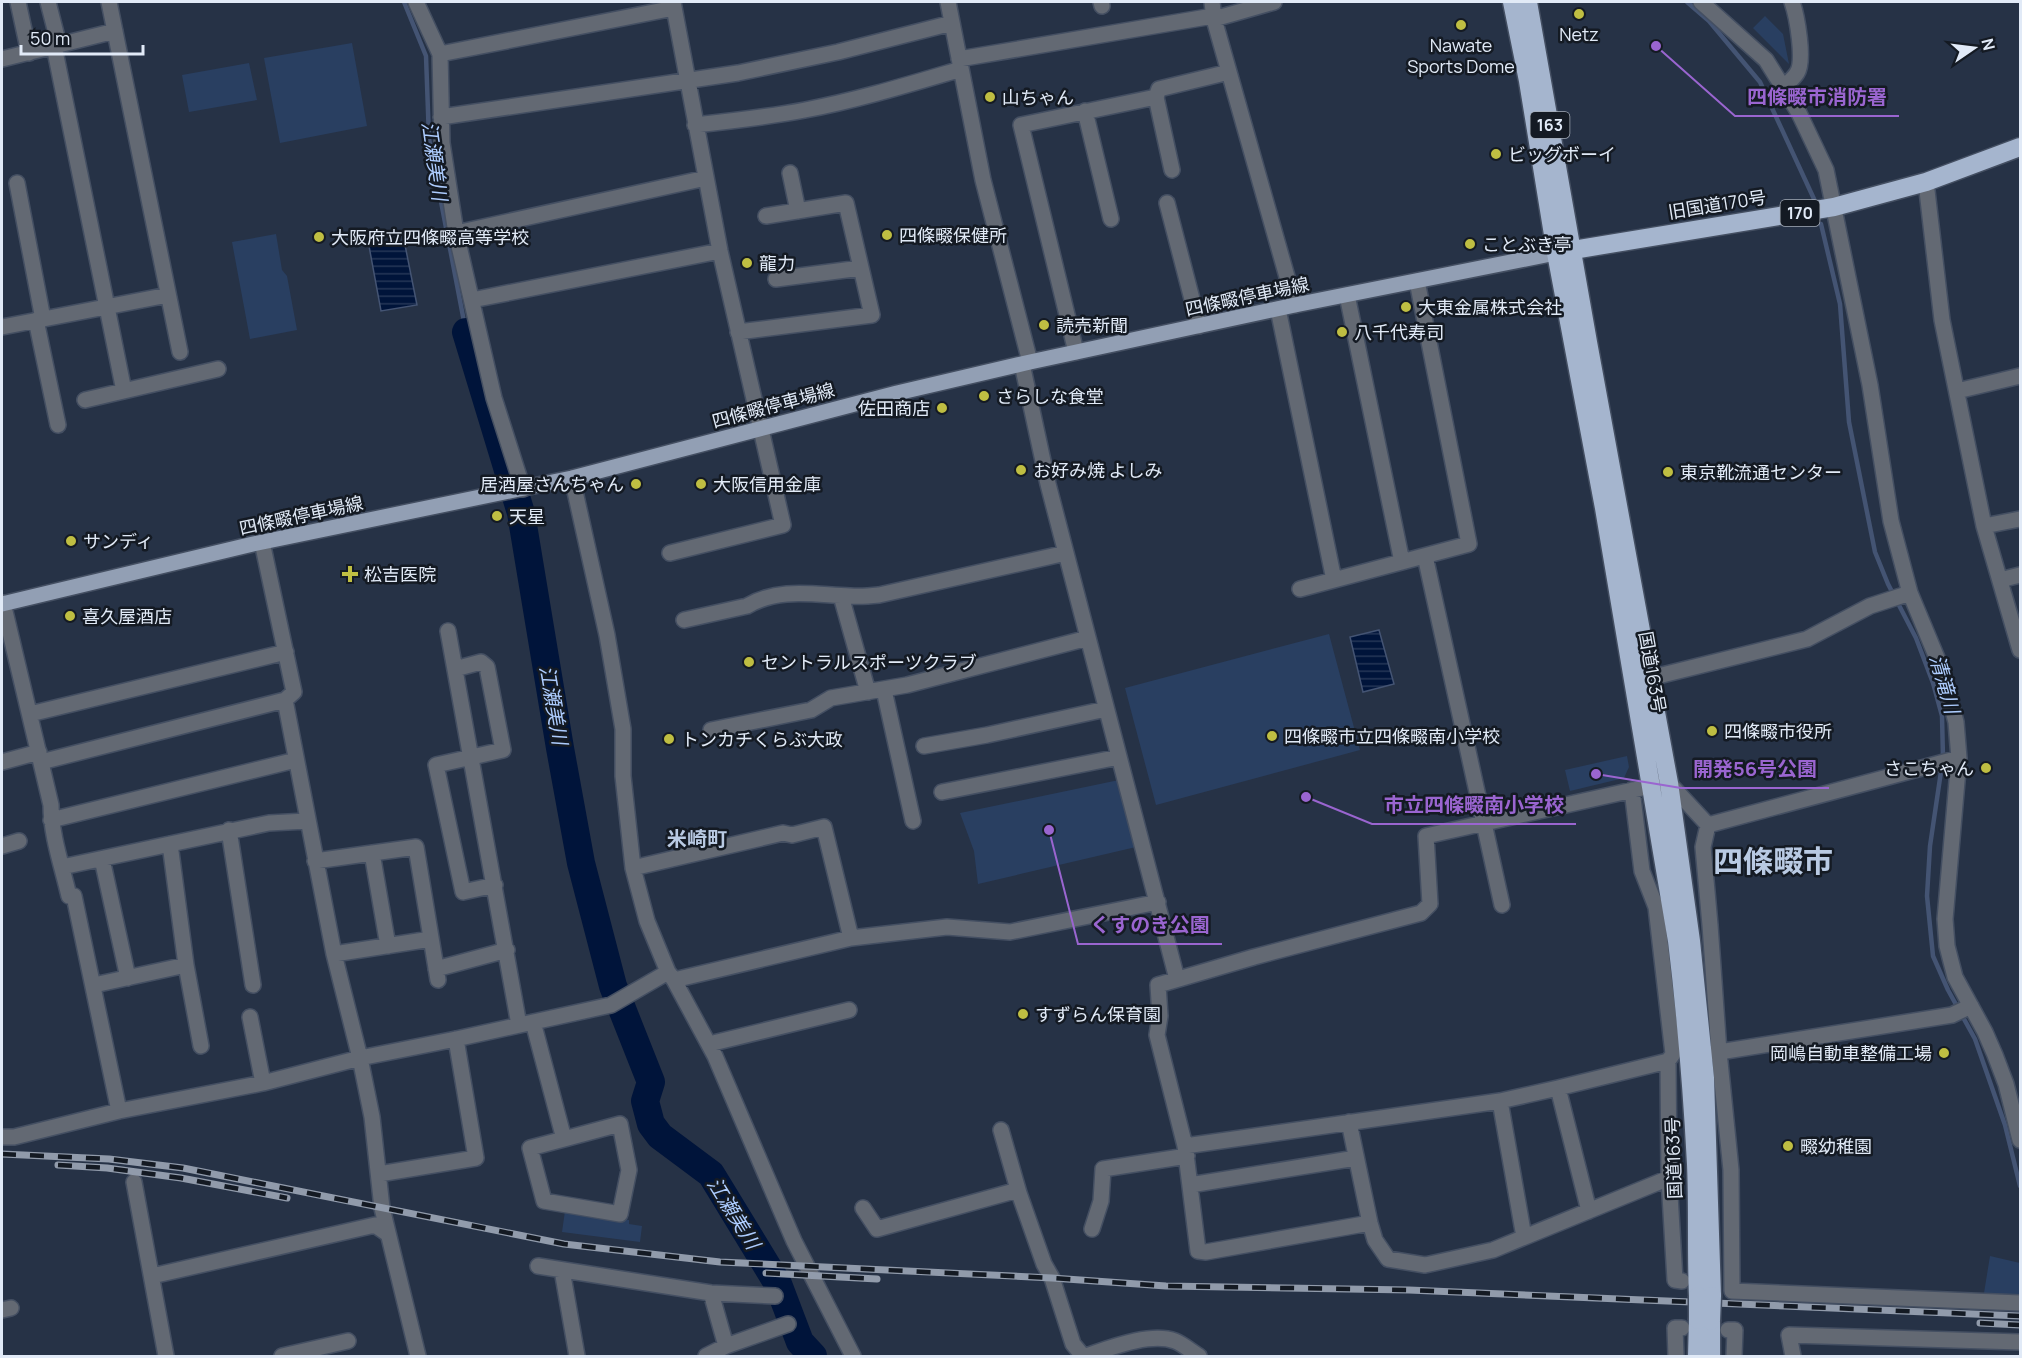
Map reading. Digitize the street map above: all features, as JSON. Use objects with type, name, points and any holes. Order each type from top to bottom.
[{"type":"highway","name":"国道163号","points":[[1512,2],[1650,678],[1686,1013],[1696,1167],[1717,1293],[1697,1323],[1697,1356]]},
{"type":"highway","name":"国道163号","points":[[1528,2],[1606,520],[1660,784]]},
{"type":"highway","name":"旧国道170号","points":[[1564,251],[1834,207],[1926,182],[2020,147]]},
{"type":"highway","name":"国道163号","points":[[1697,1323],[1711,1356]]},
{"type":"main road","name":"四條畷停車場線","points":[[2,603],[262,543],[572,478],[897,393],[1026,363],[1295,305],[1564,251]]},
{"type":"street","points":[[18,2],[29,52]]},
{"type":"street","points":[[48,2],[124,391]]},
{"type":"street","points":[[109,2],[180,352]]},
{"type":"street","points":[[416,2],[440,54],[442,143],[456,233],[516,491]]},
{"type":"street","points":[[948,2],[983,180],[1026,363],[1048,484],[1177,979]]},
{"type":"street","points":[[695,125],[763,118],[807,110],[859,98],[960,64],[1213,12],[1274,2]]},
{"type":"street","points":[[1701,2],[1766,60],[1799,113],[1826,170],[1870,385],[1891,521],[1908,593],[1942,670],[1956,722],[1949,761],[1945,919],[1947,946],[1962,1010],[1995,1055],[2006,1084],[2020,1140]]},
{"type":"street","points":[[1784,87],[1799,72],[1800,50],[1796,13],[1792,2]]},
{"type":"street","points":[[440,54],[673,5],[720,251],[783,525],[670,553]]},
{"type":"street","points":[[1213,12],[1295,305]]},
{"type":"street","points":[[441,117],[738,72],[838,52],[952,22]]},
{"type":"street","points":[[2,59],[115,31]]},
{"type":"street","points":[[1172,170],[1156,97],[1159,89],[1229,72]]},
{"type":"street","points":[[1076,352],[1022,124],[1156,97]]},
{"type":"street","points":[[1085,111],[1111,219]]},
{"type":"street","points":[[790,173],[798,211]]},
{"type":"street","points":[[456,233],[706,178]]},
{"type":"street","points":[[1926,182],[1942,320],[1984,526],[2020,650]]},
{"type":"street","points":[[17,183],[58,425]]},
{"type":"street","points":[[738,332],[872,315],[846,203],[766,216]]},
{"type":"street","points":[[1167,203],[1199,326]]},
{"type":"street","points":[[472,300],[720,251]]},
{"type":"street","points":[[776,279],[861,268]]},
{"type":"street","points":[[1300,589],[1468,544],[1417,281]]},
{"type":"street","points":[[2,327],[168,295]]},
{"type":"street","points":[[1347,295],[1402,562]]},
{"type":"street","points":[[1278,309],[1334,580]]},
{"type":"street","points":[[85,399],[218,369]]},
{"type":"street","points":[[1957,391],[2020,376]]},
{"type":"street","points":[[572,478],[608,635],[623,729],[622,776],[633,868],[647,921],[671,976],[709,1044],[794,1241],[853,1356]]},
{"type":"street","points":[[1984,526],[2020,519]]},
{"type":"street","points":[[2,762],[40,757],[285,700],[294,692],[262,543]]},
{"type":"street","points":[[684,620],[747,606],[754,602],[791,593],[879,596],[1066,553]]},
{"type":"street","points":[[1425,556],[1502,905]]},
{"type":"street","points":[[2000,580],[2020,575]]},
{"type":"street","points":[[1650,678],[1807,639],[1870,606],[1908,593]]},
{"type":"street","points":[[841,596],[868,693]]},
{"type":"street","points":[[2,603],[51,804],[51,819],[69,896],[74,896],[119,1111]]},
{"type":"street","points":[[448,631],[507,950],[526,1023],[564,1139]]},
{"type":"street","points":[[711,730],[811,710],[831,698],[884,690],[1088,638]]},
{"type":"street","points":[[30,714],[286,652]]},
{"type":"street","points":[[454,669],[480,662],[487,667],[503,750],[436,765],[462,892],[495,885]]},
{"type":"street","points":[[884,690],[914,821]]},
{"type":"street","points":[[285,700],[334,954],[372,1117],[382,1208],[418,1356]]},
{"type":"street","points":[[924,746],[1106,709]]},
{"type":"street","points":[[942,792],[1119,757]]},
{"type":"street","points":[[51,819],[296,760]]},
{"type":"street","points":[[1708,825],[1949,761]]},
{"type":"street","points":[[1370,1223],[1206,1252],[1198,1251],[1186,1151],[1157,1035],[1160,1016],[1158,985],[1420,913],[1430,904],[1426,836],[1660,784],[1708,825]]},
{"type":"street","points":[[1632,790],[1642,871],[1656,907],[1674,1057],[1669,1178],[1675,1280],[1682,1281]]},
{"type":"street","points":[[62,867],[269,822],[308,821]]},
{"type":"street","points":[[1708,825],[1703,847],[1710,925],[1716,1052],[1731,1170],[1717,1293],[2020,1303]]},
{"type":"street","points":[[633,868],[783,833],[792,835],[824,827],[851,938]]},
{"type":"street","points":[[229,830],[253,985]]},
{"type":"street","points":[[2,846],[19,842]]},
{"type":"street","points":[[170,844],[186,965],[201,1046]]},
{"type":"street","points":[[315,861],[416,847],[437,975],[507,950]]},
{"type":"street","points":[[372,853],[388,946]]},
{"type":"street","points":[[102,859],[128,978]]},
{"type":"street","points":[[2,1137],[14,1137],[119,1111],[263,1083],[360,1058],[456,1040],[618,1001],[671,976],[851,938],[948,927],[1010,932],[1158,902]]},
{"type":"street","points":[[334,954],[431,939]]},
{"type":"street","points":[[94,986],[186,965]]},
{"type":"street","points":[[709,1044],[849,1010]]},
{"type":"street","points":[[1716,1052],[1962,1010]]},
{"type":"street","points":[[250,1017],[263,1083]]},
{"type":"street","points":[[379,1174],[476,1158],[456,1040]]},
{"type":"street","points":[[1092,1229],[1101,1201],[1103,1169],[1186,1151],[1349,1122],[1500,1101],[1674,1057]]},
{"type":"street","points":[[1558,1088],[1589,1211]]},
{"type":"street","points":[[1500,1101],[1524,1238]]},
{"type":"street","points":[[1349,1122],[1370,1223],[1375,1240],[1388,1259],[1425,1265],[1493,1250],[1669,1178]]},
{"type":"street","points":[[620,1124],[629,1170],[620,1214],[544,1201],[530,1148],[564,1139],[620,1124]]},
{"type":"street","points":[[1001,1130],[1018,1190],[1044,1264],[1052,1278],[1073,1344],[1085,1356],[1128,1342],[1150,1339],[1175,1341],[1199,1356]]},
{"type":"street","points":[[1190,1185],[1356,1158]]},
{"type":"street","points":[[134,1182],[166,1356]]},
{"type":"street","points":[[863,1208],[877,1229],[1018,1190]]},
{"type":"street","points":[[152,1276],[375,1225],[388,1234]]},
{"type":"street","points":[[538,1266],[711,1293],[775,1296]]},
{"type":"street","points":[[562,1270],[577,1356]]},
{"type":"street","points":[[711,1293],[726,1346]]},
{"type":"street","points":[[1676,1356],[1675,1328],[1697,1323]]},
{"type":"street","points":[[706,1356],[726,1346],[788,1324]]},
{"type":"street","points":[[1728,1330],[1735,1330],[1734,1356]]},
{"type":"street","points":[[1793,1356],[1789,1335],[2020,1342]]},
{"type":"street","points":[[282,1356],[348,1341]]},
{"type":"shaded area","points":[[1765,16],[1783,34],[1789,64],[1753,28]]},
{"type":"shaded area","points":[[352,43],[367,126],[280,143],[264,58]]},
{"type":"shaded area","points":[[249,63],[257,100],[189,112],[182,75]]},
{"type":"shaded area","points":[[276,234],[282,270],[287,276],[297,330],[250,339],[232,242]]},
{"type":"shaded area","points":[[404,240],[417,305],[381,311],[369,246]]},
{"type":"shaded area","points":[[1379,630],[1394,684],[1363,692],[1350,637]]},
{"type":"shaded area","points":[[1329,634],[1360,750],[1156,805],[1125,688]]},
{"type":"shaded area","points":[[1627,756],[1629,767],[1624,778],[1570,791],[1565,770]]},
{"type":"shaded area","points":[[1119,780],[1136,847],[978,884],[974,851],[960,813]]},
{"type":"shaded area","points":[[565,1211],[629,1220],[629,1224],[642,1226],[640,1242],[562,1232]]},
{"type":"shaded area","points":[[1990,1256],[2020,1263],[2020,1296],[1984,1293]]},
{"type":"waterway","name":"江瀬美川","points":[[404,2],[426,56],[429,139],[466,332]]},
{"type":"waterway","name":"清滝川","points":[[1687,2],[1709,21],[1760,82],[1814,199]]},
{"type":"waterway","name":"清滝川","points":[[1821,224],[1840,304],[1849,422],[1875,552],[1888,584],[1916,638],[1933,683],[1942,716],[1943,758],[1930,846],[1927,896],[1933,956],[1948,990],[1975,1039],[2005,1125],[2020,1186]]},
{"type":"waterway","name":"江瀬美川","points":[[466,332],[521,513],[581,863],[613,986],[651,1082],[645,1101],[651,1124],[660,1136],[711,1174],[778,1284],[800,1342],[813,1356]]},
{"type":"railway","points":[[2,1154],[109,1159],[183,1168],[564,1244],[720,1262],[1052,1278],[1166,1286],[1409,1290],[2020,1316]]},
{"type":"railway","points":[[58,1165],[107,1168],[181,1178],[287,1198]]},
{"type":"railway","points":[[766,1273],[877,1279]]},
{"type":"railway","points":[[1980,1323],[2020,1325]]},
{"type":"place","name":"Netz","points":[[1579,14]]},
{"type":"place","name":"Nawate Sports Dome","points":[[1461,25]]},
{"type":"place","name":"四條畷市消防署","points":[[1656,46]]},
{"type":"place","name":"山ちゃん","points":[[990,97]]},
{"type":"place","name":"ビッグボーイ","points":[[1496,154]]},
{"type":"place","name":"四條畷保健所","points":[[887,235]]},
{"type":"place","name":"大阪府立四條畷高等学校","points":[[319,237]]},
{"type":"place","name":"ことぶき亭","points":[[1470,244]]},
{"type":"place","name":"龍力","points":[[747,263]]},
{"type":"place","name":"大東金属株式会社","points":[[1406,307]]},
{"type":"place","name":"読売新聞","points":[[1044,325]]},
{"type":"place","name":"八千代寿司","points":[[1342,332]]},
{"type":"place","name":"さらしな食堂","points":[[984,396]]},
{"type":"place","name":"佐田商店","points":[[942,408]]},
{"type":"place","name":"お好み焼 よしみ","points":[[1021,470]]},
{"type":"place","name":"東京靴流通センター","points":[[1668,472]]},
{"type":"place","name":"居酒屋さんちゃん","points":[[636,484]]},
{"type":"place","name":"大阪信用金庫","points":[[701,484]]},
{"type":"place","name":"天星","points":[[497,516]]},
{"type":"place","name":"サンディ","points":[[71,541]]},
{"type":"place","name":"松吉医院","points":[[350,574]]},
{"type":"place","name":"喜久屋酒店","points":[[70,616]]},
{"type":"place","name":"セントラルスポーツクラブ","points":[[749,662]]},
{"type":"place","name":"四條畷市役所","points":[[1712,731]]},
{"type":"place","name":"四條畷市立四條畷南小学校","points":[[1272,736]]},
{"type":"place","name":"トンカチくらぶ大政","points":[[669,739]]},
{"type":"place","name":"さこちゃん","points":[[1986,768]]},
{"type":"place","name":"開発56号公園","points":[[1596,774]]},
{"type":"place","name":"市立四條畷南小学校","points":[[1306,797]]},
{"type":"place","name":"くすのき公園","points":[[1049,830]]},
{"type":"place","name":"すずらん保育園","points":[[1023,1014]]},
{"type":"place","name":"岡嶋自動車整備工場","points":[[1944,1053]]},
{"type":"place","name":"畷幼稚園","points":[[1788,1146]]},
{"type":"district","name":"米崎町","points":[[697,838]]},
{"type":"district","name":"四條畷市","points":[[1773,860]]}]
